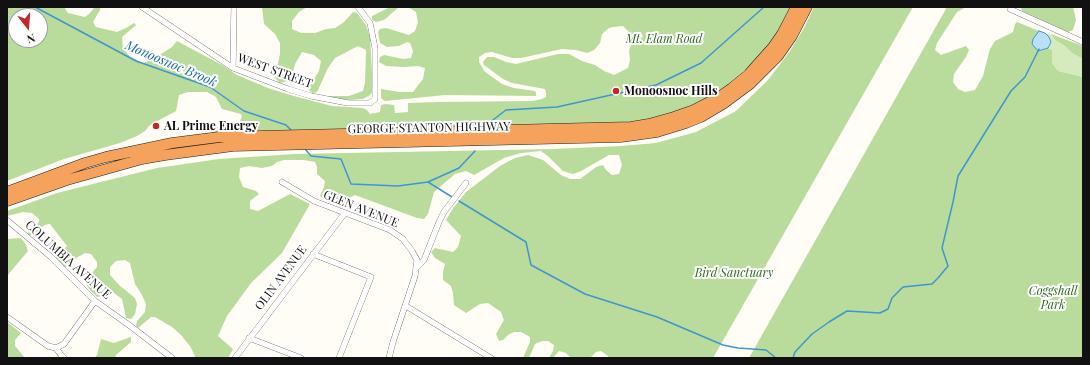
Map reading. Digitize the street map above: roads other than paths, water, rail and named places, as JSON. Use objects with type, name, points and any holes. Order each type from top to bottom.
[{"type":"highway","name":"GEORGE STANTON HIGHWAY","points":[[7,201],[67,180],[142,159],[233,146],[295,140],[631,127],[657,122],[699,108],[719,97],[741,80],[760,63],[776,43],[796,7]]},
{"type":"highway","name":"GEORGE STANTON HIGHWAY","points":[[7,192],[85,163],[172,143],[219,137],[280,136],[311,144],[621,137],[642,135],[663,130],[701,116],[723,104],[750,84],[778,56],[792,36],[807,7]]},
{"type":"street","name":"WEST STREET","points":[[142,7],[233,68],[311,96],[344,102],[370,104],[375,99],[376,89],[374,40],[370,23],[358,7]]},
{"type":"street","points":[[233,68],[234,7]]},
{"type":"street","points":[[1010,9],[1083,42]]},
{"type":"street","name":"GLEN AVENUE","points":[[282,182],[314,201],[383,227],[398,235],[408,244],[417,260],[416,268]]},
{"type":"street","points":[[388,358],[406,306],[416,268],[424,260],[444,212],[466,183]]},
{"type":"street","name":"OLIN AVENUE","points":[[235,358],[345,213]]},
{"type":"street","name":"COLUMBIA AVENUE","points":[[8,221],[51,257],[95,301],[172,358]]},
{"type":"street","points":[[313,254],[371,277],[338,358]]},
{"type":"street","points":[[56,348],[64,344],[95,301]]},
{"type":"street","points":[[406,306],[491,358]]},
{"type":"street","points":[[7,317],[48,346],[56,348],[64,358]]},
{"type":"street","points":[[249,338],[301,358]]},
{"type":"water","points":[[1039,31],[1045,33],[1051,42],[1048,48],[1038,51],[1032,44],[1033,39]]},
{"type":"waterway","name":"Monoosnoc Brook","points":[[35,7],[136,61],[210,87],[244,111],[286,125],[292,131]]},
{"type":"waterway","name":"Monoosnoc Brook","points":[[489,123],[506,110],[557,107],[656,85],[701,63],[764,7]]},
{"type":"waterway","points":[[793,358],[795,352],[812,334],[847,311],[880,313],[888,309],[892,298],[903,287],[932,284],[948,266],[942,248],[958,176],[1011,91],[1025,77],[1039,49]]},
{"type":"waterway","name":"Monoosnoc Brook","points":[[305,149],[311,156],[341,159],[351,184],[398,186],[428,182],[459,168],[475,151]]},
{"type":"waterway","points":[[428,182],[452,197]]},
{"type":"waterway","points":[[459,201],[526,242],[531,265],[585,294],[657,317],[723,345],[738,348],[766,350],[776,358]]},
{"type":"place","name":"Monoosnoc Hills","points":[[616,91]]},
{"type":"place","name":"AL Prime Energy","points":[[156,126]]},
{"type":"park label","name":"Mt. Elam Road","points":[[664,39]]},
{"type":"park label","name":"Bird Sanctuary","points":[[734,273]]},
{"type":"park label","name":"Coggshall Park","points":[[1053,298]]}]
